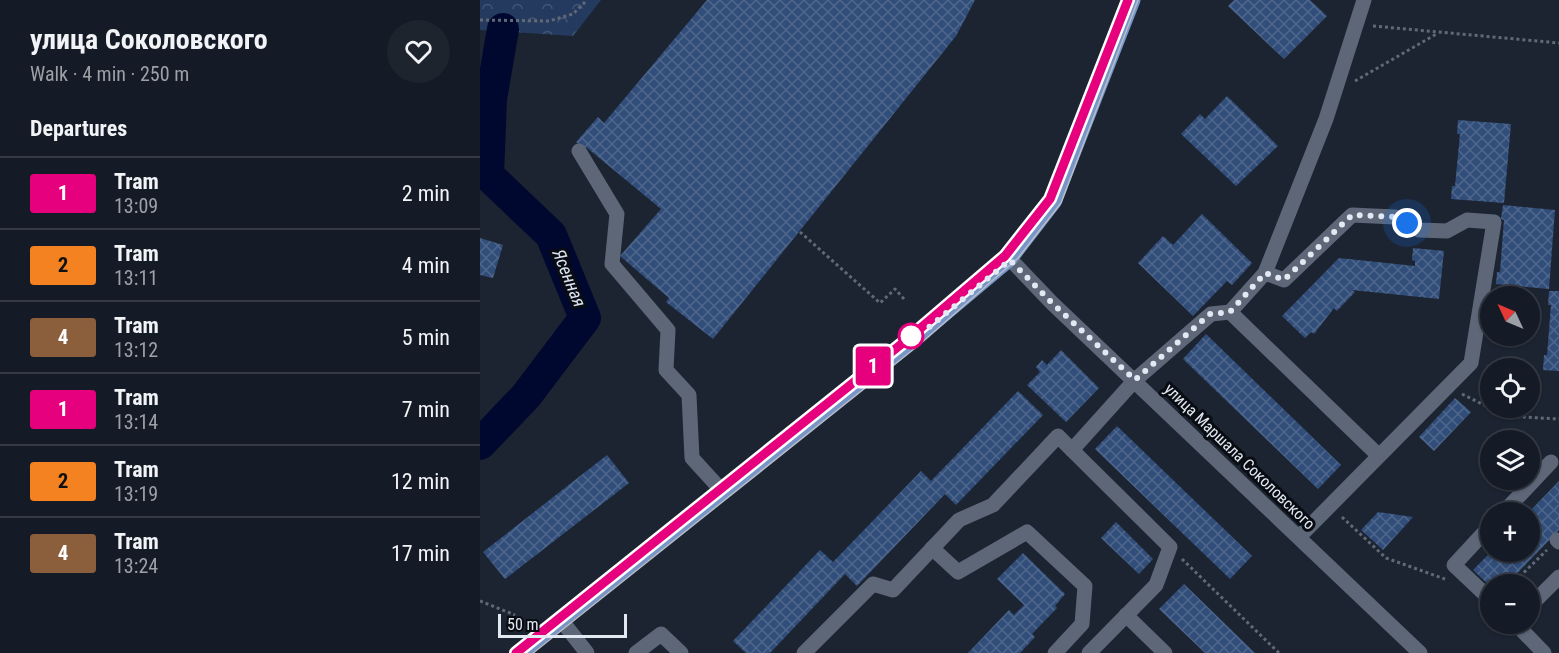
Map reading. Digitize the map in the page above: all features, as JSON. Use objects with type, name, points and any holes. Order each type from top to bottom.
[{"type":"main road","points":[[520,653],[1010,260],[1054,202],[1132,0]]},
{"type":"street","points":[[1072,450],[1135,380],[1210,314],[1230,312],[1265,273],[1334,93],[1364,0]]},
{"type":"street","points":[[579,151],[617,214],[612,264],[668,330],[666,370],[689,395],[692,458],[723,492]]},
{"type":"street","points":[[1265,273],[1284,280],[1352,215],[1395,217],[1419,230],[1447,231],[1467,220],[1494,222],[1471,363],[1299,537]]},
{"type":"street","name":"улица Маршала Соколовского","points":[[1010,260],[1052,303],[1420,653]]},
{"type":"street","points":[[1230,312],[1378,455]]},
{"type":"street","points":[[804,653],[873,584],[892,590],[958,520],[993,505],[1058,436],[1170,547],[1156,585],[1089,653]]},
{"type":"street","points":[[1513,502],[1551,462]]},
{"type":"street","points":[[932,548],[958,572],[1027,532],[1085,586],[1082,624],[1055,653]]},
{"type":"street","points":[[1480,537],[1454,565],[1480,590]]},
{"type":"street","points":[[1540,596],[1559,577]]},
{"type":"street","points":[[1126,615],[1165,653]]},
{"type":"street","points":[[561,620],[587,653]]},
{"type":"street","points":[[636,653],[661,634],[681,653]]},
{"type":"street","points":[[1526,634],[1544,653]]},
{"type":"path","points":[[480,20],[549,21],[573,14],[587,0]]},
{"type":"path","points":[[1356,24],[1559,43]]},
{"type":"path","points":[[1334,93],[1440,32]]},
{"type":"path","points":[[800,232],[880,303],[895,289],[904,299]]},
{"type":"path","points":[[1447,387],[1506,416],[1559,419]]},
{"type":"path","points":[[1330,505],[1386,558],[1450,580]]},
{"type":"path","points":[[1523,574],[1558,541]]},
{"type":"path","points":[[1170,547],[1279,653]]},
{"type":"path","points":[[480,601],[515,615]]},
{"type":"green space","points":[[480,0],[601,0],[573,36],[480,30]]},
{"type":"building","points":[[707,0],[975,0],[956,36],[713,339],[666,302],[669,298],[620,256],[661,209],[586,147],[584,149],[576,142],[598,117],[604,123]]},
{"type":"building","points":[[1234,0],[1310,0],[1327,16],[1284,59],[1228,6]]},
{"type":"building","points":[[1227,96],[1278,146],[1236,186],[1181,134],[1200,114],[1205,119]]},
{"type":"building","points":[[1458,120],[1511,124],[1504,203],[1451,199],[1452,186],[1455,186],[1460,134],[1457,134]]},
{"type":"building","points":[[1503,205],[1555,210],[1549,289],[1540,288],[1540,286],[1496,284],[1497,272],[1500,272],[1504,220],[1501,219]]},
{"type":"building","points":[[1202,214],[1252,263],[1232,285],[1227,281],[1193,316],[1138,263],[1163,236],[1173,245]]},
{"type":"building","points":[[480,238],[503,245],[493,278],[480,275]]},
{"type":"building","points":[[1413,248],[1444,251],[1439,299],[1352,290],[1355,292],[1337,311],[1334,308],[1314,334],[1311,332],[1305,338],[1282,316],[1339,258],[1415,266],[1415,261],[1412,260]]},
{"type":"building","points":[[1549,291],[1559,291],[1559,371],[1543,370],[1544,355],[1547,355],[1551,305],[1548,305]]},
{"type":"building","points":[[1206,334],[1341,465],[1318,489],[1183,359]]},
{"type":"building","points":[[1061,350],[1099,388],[1066,422],[1027,385],[1040,372],[1036,367],[1042,360],[1047,365]]},
{"type":"building","points":[[1018,391],[1043,415],[956,505],[945,494],[857,586],[845,574],[770,653],[746,653],[733,641],[820,550],[833,562],[921,471],[931,481]]},
{"type":"building","points":[[1455,398],[1471,412],[1434,451],[1419,437]]},
{"type":"building","points":[[1117,426],[1252,556],[1230,579],[1095,449]]},
{"type":"building","points":[[607,455],[629,483],[505,579],[483,552]]},
{"type":"building","points":[[1559,481],[1559,530],[1540,550],[1540,502]]},
{"type":"building","points":[[1378,512],[1413,517],[1383,550],[1361,530]]},
{"type":"building","points":[[1116,522],[1153,559],[1139,574],[1101,538]]},
{"type":"building","points":[[1023,553],[1065,594],[1055,606],[1057,608],[1032,634],[1035,637],[1020,653],[968,653],[1009,610],[1014,615],[1024,605],[997,579]]},
{"type":"building","points":[[1481,562],[1528,562],[1517,574],[1480,574],[1480,577],[1473,570]]},
{"type":"building","points":[[1184,584],[1255,653],[1205,653],[1159,609]]},
{"type":"waterway","name":"Ясенная","points":[[480,444],[526,396],[585,318],[551,235],[488,175],[491,99],[503,29]]},
{"type":"tram line","points":[[516,653],[909,338],[1005,256],[1050,199],[1128,0]]},
{"type":"tram line","name":"1","points":[[516,653],[909,338],[1005,256],[1050,199],[1128,0]]},
{"type":"tram line","points":[[533,653],[919,345],[1018,258],[1061,203],[1138,0]]},
{"type":"route","points":[[911,336],[910,343],[1010,260],[1052,303],[1135,380],[1210,314],[1230,312],[1265,273],[1284,280],[1352,215],[1395,217],[1407,223]]}]
